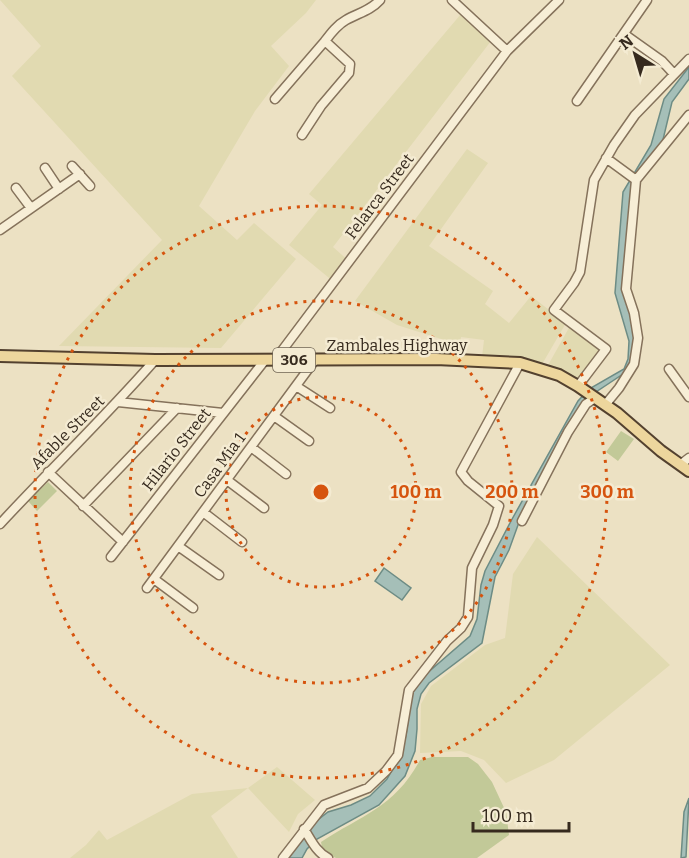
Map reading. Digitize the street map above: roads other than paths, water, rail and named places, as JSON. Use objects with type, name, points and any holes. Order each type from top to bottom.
[{"type":"main road","name":"Zambales Highway","points":[[0,356],[154,360],[436,359],[520,363],[559,375],[580,387],[686,465]]},
{"type":"street","points":[[275,99],[334,29],[347,19],[373,8],[380,0]]},
{"type":"street","points":[[452,0],[507,51]]},
{"type":"street","name":"Felarca Street","points":[[270,360],[507,51],[559,0]]},
{"type":"street","points":[[577,101],[647,0]]},
{"type":"street","points":[[334,29],[336,50]]},
{"type":"street","points":[[624,34],[662,61],[674,74]]},
{"type":"street","points":[[302,135],[321,106],[349,73],[350,64],[325,41]]},
{"type":"street","points":[[580,387],[606,349],[554,310],[580,272],[594,180],[635,115],[689,59]]},
{"type":"street","points":[[605,405],[634,364],[637,346],[634,313],[626,289],[636,180],[689,115]]},
{"type":"street","points":[[606,158],[636,180]]},
{"type":"street","points":[[72,166],[90,186]]},
{"type":"street","points":[[45,168],[59,189]]},
{"type":"street","points":[[1,228],[80,174]]},
{"type":"street","points":[[16,188],[31,208]]},
{"type":"street","name":"Afable Street","points":[[0,524],[118,402],[154,360]]},
{"type":"street","name":"Hilario Street","points":[[111,557],[223,413],[270,360]]},
{"type":"street","name":"Casa Mia 1","points":[[147,588],[315,360]]},
{"type":"street","points":[[283,858],[324,805],[368,788],[386,771],[398,755],[409,690],[468,617],[472,568],[493,525],[499,506],[468,481],[461,472],[520,363]]},
{"type":"street","points":[[669,369],[689,397]]},
{"type":"street","points":[[296,386],[330,408]]},
{"type":"street","points":[[522,521],[568,432],[586,404],[594,397]]},
{"type":"street","points":[[118,402],[223,413]]},
{"type":"street","points":[[83,506],[177,408]]},
{"type":"street","points":[[274,416],[309,441]]},
{"type":"street","points":[[251,447],[286,474]]},
{"type":"street","points":[[48,472],[123,542]]},
{"type":"street","points":[[227,480],[264,508]]},
{"type":"street","points":[[203,513],[242,542]]},
{"type":"street","points":[[178,546],[219,575]]},
{"type":"street","points":[[154,579],[193,608]]},
{"type":"street","points":[[304,829],[321,855],[328,858]]},
{"type":"water","points":[[689,67],[689,79],[672,102],[661,148],[634,187],[623,289],[637,339],[632,363],[623,374],[593,394],[518,525],[509,550],[495,577],[482,643],[429,683],[421,694],[417,709],[415,751],[405,776],[379,805],[317,839],[302,858],[286,858],[310,826],[328,812],[370,796],[387,779],[401,754],[412,693],[425,675],[470,636],[477,619],[485,571],[578,401],[589,389],[624,369],[628,359],[629,341],[615,293],[623,192],[651,145],[664,99]]},
{"type":"water","points":[[384,568],[411,588],[402,600],[375,581]]},
{"type":"water","points":[[689,798],[686,857],[681,858],[684,812]]}]
